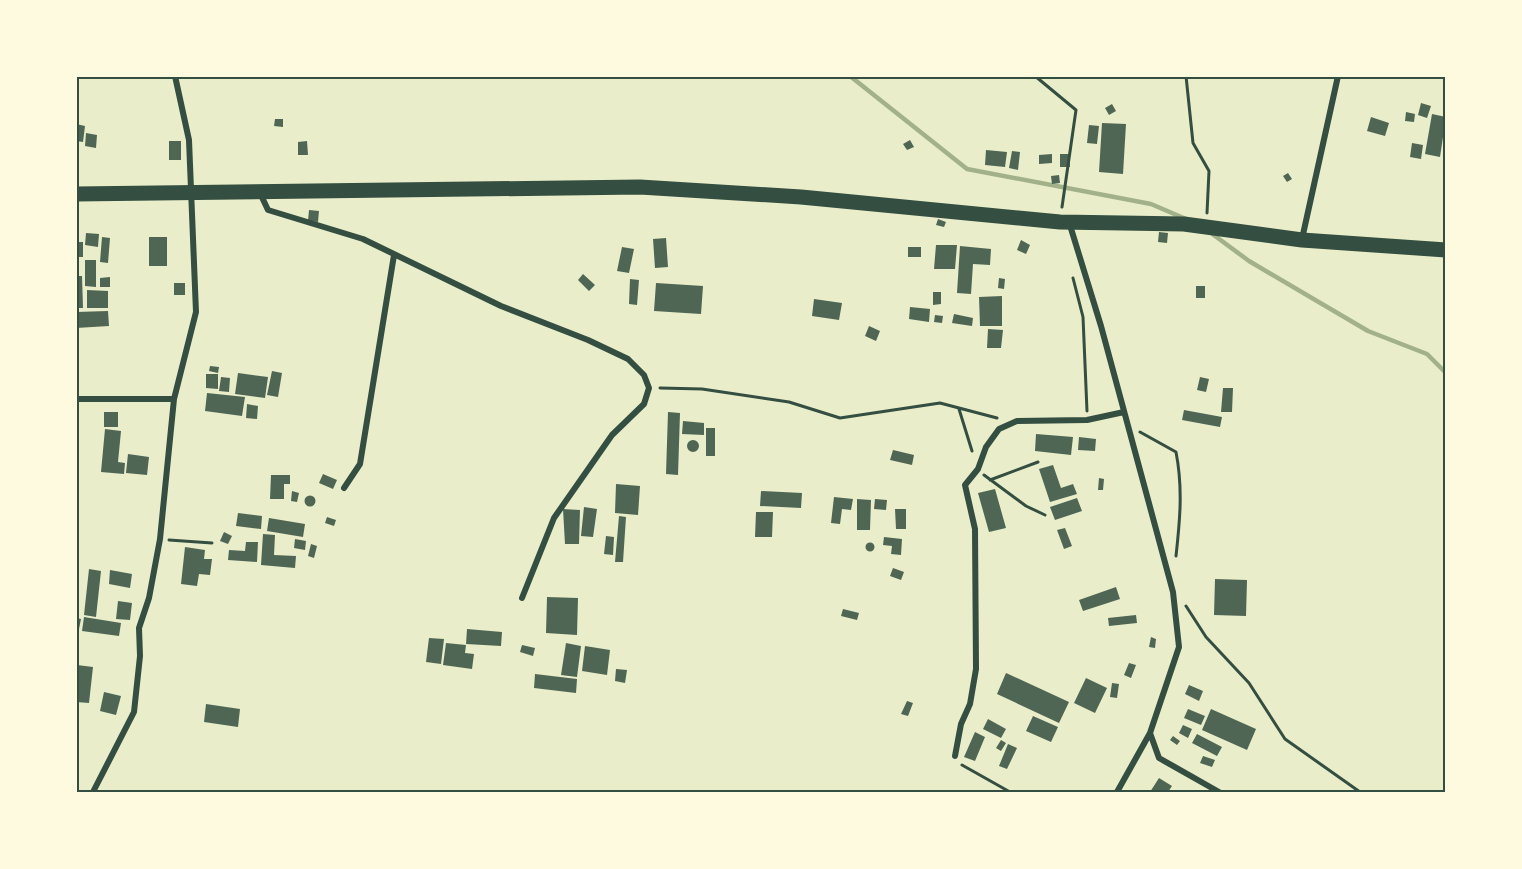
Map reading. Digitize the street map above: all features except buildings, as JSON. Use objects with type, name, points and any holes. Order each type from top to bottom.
[{"type":"main road","points":[[76,194],[640,187],[801,197],[1064,222],[1184,224],[1302,240],[1446,250]]},
{"type":"street","points":[[93,792],[134,712],[140,656],[139,628],[149,598],[160,539],[174,399],[196,312],[189,140],[175,76]]},
{"type":"street","points":[[1302,240],[1338,76]]},
{"type":"street","points":[[260,192],[268,210],[363,239],[501,306],[588,340],[628,359],[644,375],[649,388],[644,404],[612,435],[554,518],[522,598]]},
{"type":"street","points":[[1064,222],[1101,326],[1129,429],[1173,592],[1179,647],[1150,734],[1117,792]]},
{"type":"street","points":[[344,488],[360,464],[394,255]]},
{"type":"street","points":[[76,399],[174,399]]},
{"type":"street","points":[[955,756],[975,669],[975,529],[965,485],[978,469],[986,447],[999,429],[1017,421],[1087,420],[1124,412]]},
{"type":"street","points":[[1150,734],[1159,758],[1219,792]]},
{"type":"path","points":[[1035,76],[1076,110],[1064,222]]},
{"type":"path","points":[[1186,76],[1193,143],[1209,171],[1206,227]]},
{"type":"path","points":[[1072,275],[1083,317],[1087,420]]},
{"type":"path","points":[[649,388],[702,389],[789,402],[840,418],[940,403],[1017,421]]},
{"type":"path","points":[[959,409],[978,469],[1026,506],[1045,515]]},
{"type":"path","points":[[1129,429],[1143,432],[1176,452],[1181,475],[1182,513],[1175,561]]},
{"type":"path","points":[[990,480],[1038,462]]},
{"type":"path","points":[[160,539],[212,543]]},
{"type":"path","points":[[1182,599],[1206,637],[1249,683],[1286,739],[1360,792]]},
{"type":"path","points":[[955,756],[962,765],[1010,792]]},
{"type":"waterway","points":[[850,76],[967,169],[1151,204],[1186,219]]},
{"type":"waterway","points":[[1211,233],[1249,261],[1368,331],[1427,354],[1446,373]]}]
